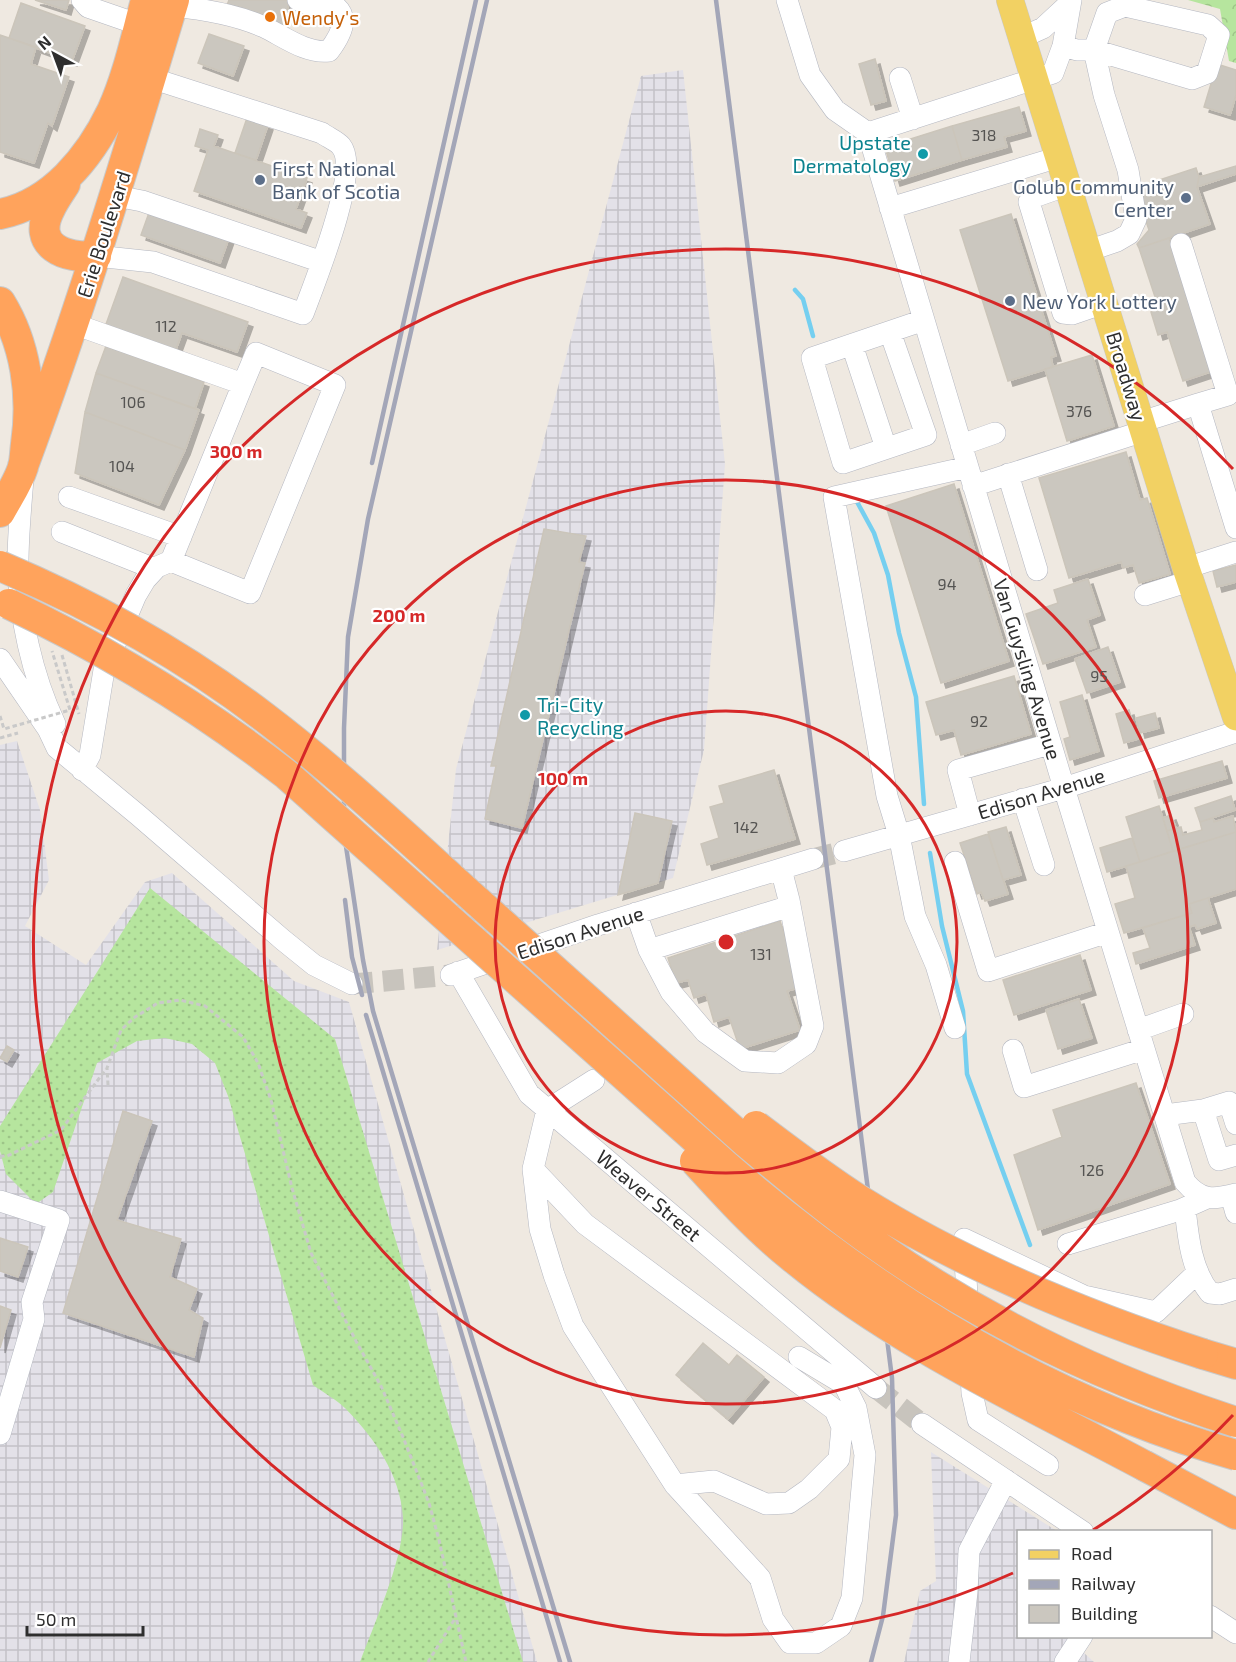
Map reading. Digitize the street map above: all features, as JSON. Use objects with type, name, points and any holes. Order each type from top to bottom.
[{"type":"highway","name":"Erie Boulevard","points":[[23,466],[74,324],[116,196],[151,78],[158,8]]},
{"type":"highway","points":[[96,256],[80,258],[55,249],[46,237],[45,226],[49,210],[98,136],[112,110],[133,52],[158,8]]},
{"type":"highway","points":[[0,214],[37,201],[60,183],[80,162]]},
{"type":"highway","points":[[0,302],[23,355],[29,411],[23,466],[0,512]]},
{"type":"highway","points":[[7,568],[71,599],[160,648],[218,684],[262,716],[348,785],[779,1171],[844,1222],[920,1275],[1001,1323],[1085,1365],[1163,1398],[1236,1422]]},
{"type":"highway","points":[[0,600],[57,627],[125,664],[200,710],[244,741],[327,809],[759,1195],[825,1247],[903,1301],[986,1350],[1072,1394],[1152,1427],[1236,1455]]},
{"type":"highway","points":[[576,990],[801,1160],[899,1223],[955,1254],[1024,1287],[1106,1320],[1236,1364]]},
{"type":"highway","points":[[555,1013],[743,1212],[809,1271],[868,1312],[926,1348],[1235,1513]]},
{"type":"main road","name":"Broadway","points":[[1010,0],[1188,574],[1236,717]]},
{"type":"street","points":[[82,0],[88,7],[209,9],[317,42],[328,37],[336,21],[332,14],[298,0]]},
{"type":"street","points":[[263,27],[293,42],[321,52],[329,51],[342,30],[343,19],[339,9],[322,0]]},
{"type":"street","points":[[787,0],[810,75],[835,110],[868,133],[1053,73],[1063,46],[1071,2]]},
{"type":"street","points":[[1021,38],[1043,28],[1071,2]]},
{"type":"street","points":[[1063,46],[1077,50],[1094,50],[1192,79],[1207,73],[1219,35],[1208,25],[1125,6],[1107,13],[1094,50],[1104,95],[1128,170],[1136,219],[1129,234],[1117,241],[1088,251]]},
{"type":"street","points":[[96,256],[153,262],[303,314],[344,191],[347,163],[342,146],[322,133],[151,78]]},
{"type":"street","points":[[900,78],[912,119]]},
{"type":"street","name":"Van Guysling Avenue","points":[[868,133],[1050,744],[1185,1182],[1194,1192],[1207,1198]]},
{"type":"street","points":[[890,208],[1059,157]]},
{"type":"street","points":[[1068,185],[1034,197],[1029,202],[1063,313],[1072,314],[1104,303]]},
{"type":"street","points":[[116,196],[141,201],[322,262]]},
{"type":"street","points":[[955,1028],[936,965],[915,916],[898,835],[887,796],[834,497],[970,476],[1008,474],[1198,404],[1232,400],[1181,244]]},
{"type":"street","points":[[890,332],[926,435],[843,463],[812,358],[924,320]]},
{"type":"street","points":[[74,324],[243,384]]},
{"type":"street","points":[[852,345],[885,448]]},
{"type":"street","points":[[62,532],[163,565],[250,593],[335,385],[256,353],[181,537],[163,565],[145,580],[136,595],[104,670],[93,742],[84,766]]},
{"type":"street","points":[[1198,404],[1234,517]]},
{"type":"street","points":[[961,445],[995,433]]},
{"type":"street","points":[[23,466],[18,563],[23,611],[40,688],[55,723],[84,766]]},
{"type":"street","points":[[1008,474],[1037,570]]},
{"type":"street","points":[[69,497],[181,537]]},
{"type":"street","points":[[1145,596],[1236,552]]},
{"type":"street","points":[[0,658],[48,729],[57,748],[84,766],[314,965],[352,984]]},
{"type":"street","name":"Edison Avenue","points":[[844,851],[1064,788],[1236,732]]},
{"type":"street","points":[[970,815],[958,770],[1050,744]]},
{"type":"street","points":[[1023,799],[1044,865]]},
{"type":"street","name":"Edison Avenue","points":[[454,973],[636,913],[813,860]]},
{"type":"street","points":[[955,862],[988,971],[1108,932]]},
{"type":"street","points":[[636,913],[649,950],[671,992],[705,1032],[745,1061],[778,1063],[806,1044],[813,1026],[781,869]]},
{"type":"street","points":[[649,950],[790,906]]},
{"type":"street","name":"Weaver Street","points":[[454,973],[529,1094],[876,1388]]},
{"type":"street","points":[[1013,1050],[1024,1087],[1141,1040],[1183,1014]]},
{"type":"street","points":[[594,1080],[547,1110],[533,1169],[540,1229],[573,1326],[675,1485],[760,1578],[773,1619],[790,1643],[816,1643],[841,1626],[852,1598],[865,1455],[856,1408],[844,1384],[793,1365]]},
{"type":"street","points":[[1164,1115],[1203,1110],[1229,1102],[1236,1124]]},
{"type":"street","points":[[1203,1110],[1220,1160],[1236,1155]]},
{"type":"street","points":[[533,1169],[585,1224],[793,1365],[835,1410],[842,1427],[839,1459],[816,1482],[789,1503],[766,1503],[714,1481],[675,1485]]},
{"type":"street","points":[[1068,1244],[1185,1208],[1207,1198],[1234,1201]]},
{"type":"street","points":[[0,1201],[59,1220],[32,1302],[34,1319],[0,1434]]},
{"type":"street","points":[[1185,1208],[1188,1238],[1202,1284],[1210,1293],[1220,1294],[1236,1289]]},
{"type":"street","points":[[1048,1465],[978,1420],[972,1393],[964,1239],[1084,1296],[1156,1312],[1198,1272]]},
{"type":"street","points":[[793,1365],[815,1335]]},
{"type":"street","points":[[922,1424],[1080,1530]]},
{"type":"street","points":[[959,1662],[969,1551],[1006,1480]]},
{"type":"street","points":[[1212,1617],[1236,1633]]},
{"type":"street","points":[[1066,1662],[1081,1638]]},
{"type":"path","points":[[0,716],[4,729],[70,710],[52,650],[60,648],[79,714]]},
{"type":"path","points":[[0,738],[18,733]]},
{"type":"path","points":[[0,1156],[7,1156],[61,1130],[107,1068],[121,1030],[135,1017],[158,1003],[180,1000],[205,1006],[243,1037],[258,1063],[271,1100],[292,1188],[311,1253],[381,1386],[429,1503],[466,1662]]},
{"type":"path","points":[[107,1068],[108,1085]]},
{"type":"path","points":[[428,1662],[456,1616]]},
{"type":"shaded area","name":"Tri-City Recycling","points":[[683,70],[725,464],[704,750],[673,878],[437,950],[456,769],[641,76]]},
{"type":"shaded area","points":[[17,741],[40,810],[49,880],[25,926],[86,965],[145,882],[172,873],[294,981],[349,1002],[537,1662],[0,1662],[0,745]]},
{"type":"shaded area","points":[[931,1452],[1055,1530],[1017,1530],[1017,1638],[1093,1638],[1083,1652],[1094,1662],[904,1662],[920,1591],[936,1581]]},
{"type":"green space","points":[[1188,0],[1236,0],[1236,63],[1229,61],[1220,9]]},
{"type":"green space","points":[[150,888],[335,1039],[523,1662],[360,1662],[388,1590],[399,1551],[403,1517],[401,1501],[391,1472],[367,1432],[342,1406],[313,1385],[228,1096],[215,1063],[192,1044],[165,1038],[137,1041],[97,1063],[53,1192],[36,1204],[6,1174],[0,1151],[0,1126]]},
{"type":"building","points":[[35,0],[69,0],[66,10]]},
{"type":"building","name":"Wendy's","points":[[229,0],[290,1],[282,25],[226,8]]},
{"type":"building","points":[[21,3],[85,26],[72,61],[9,38]]},
{"type":"building","points":[[209,34],[244,46],[233,76],[198,63]]},
{"type":"building","points":[[0,35],[36,47],[31,64],[69,77],[52,126],[48,123],[34,163],[0,152]]},
{"type":"building","points":[[875,59],[886,101],[871,105],[859,64]]},
{"type":"building","points":[[1217,64],[1236,70],[1236,95],[1230,115],[1204,107]]},
{"type":"building","points":[[1019,107],[1026,131],[1004,137],[1007,147],[962,160],[952,126]]},
{"type":"building","points":[[247,118],[268,125],[256,160],[235,153]]},
{"type":"building","name":"Upstate Dermatology","points":[[952,126],[962,160],[895,181],[885,147]]},
{"type":"building","points":[[200,129],[218,135],[214,146],[307,178],[296,209],[307,213],[301,228],[194,191],[208,150],[195,146]]},
{"type":"building","points":[[1236,166],[1236,174],[1197,187],[1199,177]]},
{"type":"building","points":[[1196,168],[1199,177],[1197,187],[1210,224],[1139,248],[1137,244],[1149,230],[1135,188]]},
{"type":"building","points":[[150,210],[229,238],[220,263],[141,235]]},
{"type":"building","points":[[1011,214],[1056,356],[1051,357],[1053,367],[1008,381],[960,230]]},
{"type":"building","points":[[1169,238],[1213,371],[1183,381],[1167,332],[1158,335],[1151,312],[1159,309],[1139,248]]},
{"type":"building","points":[[123,277],[248,322],[237,352],[182,333],[175,352],[105,327]]},
{"type":"building","points":[[106,346],[204,382],[195,409],[96,373]]},
{"type":"building","points":[[1092,355],[1114,426],[1067,441],[1045,369]]},
{"type":"building","points":[[96,373],[199,410],[185,450],[85,412]]},
{"type":"building","points":[[85,412],[185,450],[159,505],[75,473]]},
{"type":"building","points":[[1126,452],[1140,500],[1147,498],[1170,574],[1139,583],[1133,565],[1123,568],[1121,562],[1069,578],[1039,478]]},
{"type":"building","points":[[954,484],[1009,661],[941,683],[886,506]]},
{"type":"building","name":"Tri-City Recycling","points":[[544,529],[586,536],[579,562],[585,563],[522,828],[485,819],[496,766],[491,766]]},
{"type":"building","points":[[1236,565],[1236,582],[1217,587],[1213,571]]},
{"type":"building","points":[[1088,579],[1100,615],[1087,620],[1096,647],[1043,664],[1026,614],[1058,603],[1054,590]]},
{"type":"building","points":[[1108,647],[1120,682],[1087,693],[1075,659]]},
{"type":"building","points":[[1014,676],[1031,734],[961,755],[954,730],[936,735],[926,702]]},
{"type":"building","points":[[1082,695],[1099,751],[1070,760],[1064,739],[1070,737],[1060,702]]},
{"type":"building","points":[[1129,710],[1138,739],[1124,743],[1116,714]]},
{"type":"building","points":[[1155,713],[1159,728],[1140,733],[1136,718]]},
{"type":"building","points":[[1222,761],[1227,778],[1159,798],[1154,781]]},
{"type":"building","points":[[774,770],[795,839],[707,865],[701,844],[719,838],[710,807],[724,803],[719,786]]},
{"type":"building","points":[[1231,796],[1235,810],[1200,822],[1195,808]]},
{"type":"building","points":[[1159,806],[1173,851],[1140,862],[1126,817]]},
{"type":"building","points":[[635,813],[672,821],[658,883],[618,895]]},
{"type":"building","points":[[1171,815],[1176,828],[1167,831],[1163,818]]},
{"type":"building","points":[[1233,816],[1236,832],[1173,851],[1167,831],[1181,827],[1183,835],[1202,830],[1200,822],[1213,818],[1214,822]]},
{"type":"building","points":[[1006,827],[1021,875],[1003,880],[988,832]]},
{"type":"building","points":[[1236,832],[1236,889],[1189,904],[1192,913],[1124,933],[1115,904],[1135,898],[1126,866]]},
{"type":"building","points":[[988,834],[1008,894],[985,901],[981,892],[977,894],[960,843]]},
{"type":"building","points":[[1132,838],[1140,862],[1107,872],[1100,848]]},
{"type":"building","points":[[1208,898],[1216,923],[1197,929],[1195,925],[1189,927],[1185,915],[1192,913],[1189,904]]},
{"type":"building","points":[[1185,915],[1195,945],[1136,964],[1133,953],[1150,948],[1143,928]]},
{"type":"building","points":[[780,921],[802,987],[787,991],[800,1030],[740,1049],[729,1017],[714,1022],[706,994],[694,998],[688,980],[676,983],[668,958]]},
{"type":"building","points":[[1080,955],[1091,990],[1014,1015],[1003,980]]},
{"type":"building","points":[[1079,999],[1092,1038],[1058,1049],[1046,1010]]},
{"type":"building","points":[[7,1046],[14,1050],[7,1062],[0,1058]]},
{"type":"building","points":[[1136,1083],[1170,1184],[1038,1230],[1014,1155],[1062,1137],[1053,1110]]},
{"type":"building","points":[[123,1111],[152,1121],[117,1220],[181,1239],[170,1277],[197,1289],[189,1310],[203,1318],[194,1357],[63,1313]]},
{"type":"building","points":[[0,1238],[28,1247],[18,1277],[0,1271]]},
{"type":"building","points":[[0,1306],[11,1310],[0,1348]]},
{"type":"building","points":[[703,1343],[729,1365],[737,1355],[764,1377],[728,1419],[676,1375]]},
{"type":"waterway","points":[[795,290],[803,299],[813,336]]},
{"type":"waterway","points":[[856,500],[874,533],[888,575],[899,633],[916,697],[924,804]]},
{"type":"waterway","points":[[930,853],[942,926],[963,1011],[967,1074],[1030,1245]]},
{"type":"tunnel","points":[[813,859],[844,851]]},
{"type":"tunnel","points":[[352,984],[451,975]]},
{"type":"tunnel","points":[[876,1388],[922,1424]]},
{"type":"railway","points":[[372,463],[476,0]]},
{"type":"railway","points":[[487,0],[368,519],[348,637],[344,728],[344,833],[373,1011],[570,1662]]},
{"type":"railway","points":[[716,0],[892,1378],[896,1515],[883,1616],[871,1662]]},
{"type":"railway","points":[[345,900],[352,957],[362,995]]},
{"type":"railway","points":[[366,1015],[560,1662]]},
{"type":"place","name":"Wendy's","points":[[270,17]]},
{"type":"place","name":"Upstate Dermatology","points":[[923,154]]},
{"type":"place","name":"First National Bank of Scotia","points":[[260,180]]},
{"type":"place","name":"Golub Community Center","points":[[1186,198]]},
{"type":"place","name":"New York Lottery","points":[[1010,301]]},
{"type":"place","name":"Tri-City Recycling","points":[[525,715]]}]
